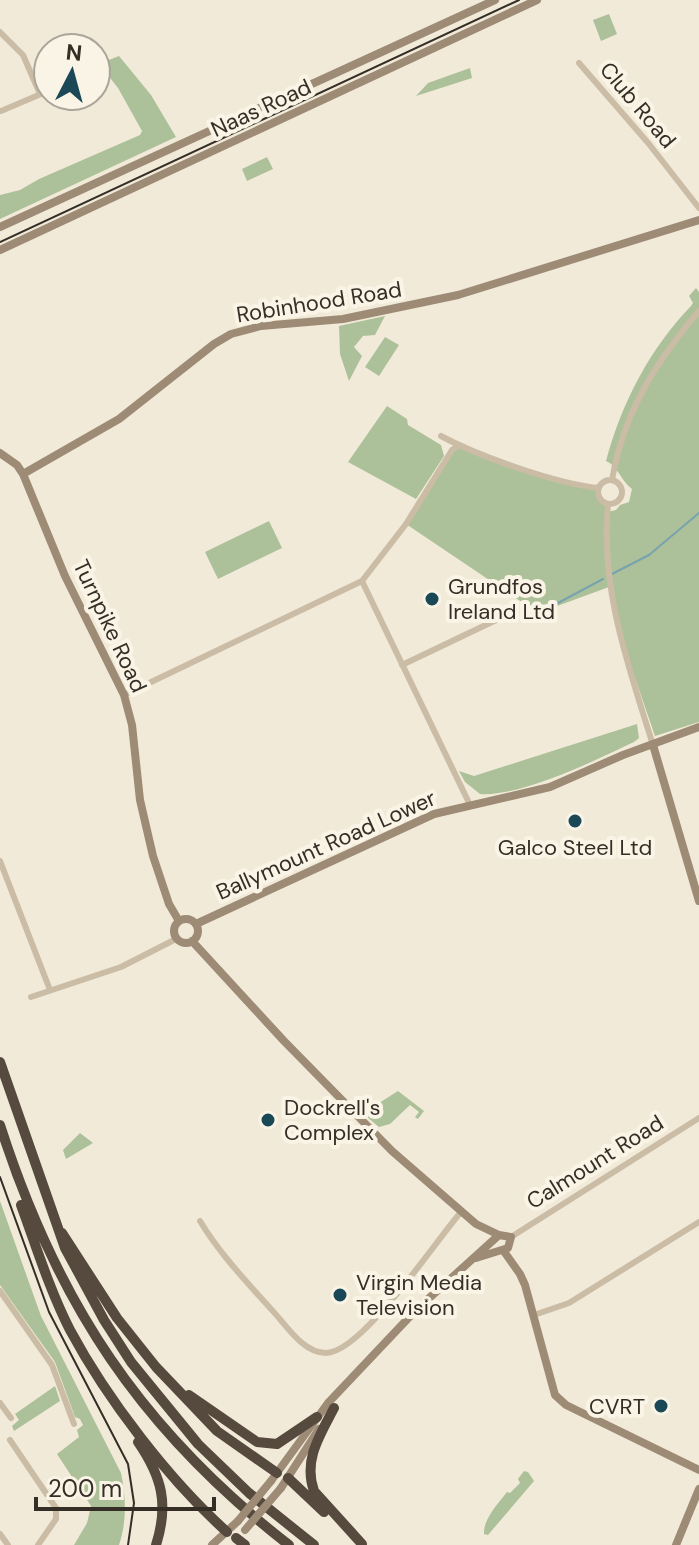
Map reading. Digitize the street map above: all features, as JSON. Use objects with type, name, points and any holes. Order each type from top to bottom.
[{"type":"highway","points":[[0,1062],[65,1248],[97,1309],[131,1362],[166,1407],[226,1471],[314,1545]]},
{"type":"highway","points":[[0,1125],[17,1179],[75,1303],[126,1383],[209,1478],[289,1545]]},
{"type":"highway","points":[[17,1179],[19,1198],[69,1329],[91,1372],[152,1462],[158,1476],[163,1509],[156,1545]]},
{"type":"highway","points":[[61,1231],[117,1318],[217,1431],[362,1545]]},
{"type":"highway","points":[[69,1329],[130,1422],[234,1540]]},
{"type":"highway","points":[[171,1382],[257,1442],[277,1444],[317,1417]]},
{"type":"highway","points":[[334,1408],[312,1453],[310,1482],[314,1491],[362,1545]]},
{"type":"street","name":"Naas Road","points":[[0,250],[537,0]]},
{"type":"street","name":"Naas Road","points":[[0,227],[491,1]]},
{"type":"street","points":[[0,32],[23,55],[32,71]]},
{"type":"street","name":"Club Road","points":[[579,63],[641,134],[699,208]]},
{"type":"street","points":[[1,111],[32,97]]},
{"type":"street","name":"Robinhood Road","points":[[23,474],[119,419],[231,334],[268,325],[343,319],[458,295],[699,220]]},
{"type":"street","points":[[612,480],[617,451],[628,420],[652,372],[699,311]]},
{"type":"street","points":[[441,436],[458,446],[599,488]]},
{"type":"street","points":[[124,695],[362,581],[400,532],[452,450],[458,446]]},
{"type":"street","name":"Turnpike Road","points":[[0,453],[17,465],[23,474],[65,576],[124,695],[132,725],[138,789],[153,856],[169,904],[179,921]]},
{"type":"street","points":[[612,480],[621,486],[622,495],[617,502],[608,504],[601,499],[599,488],[604,482],[612,480]]},
{"type":"street","points":[[608,504],[605,549],[621,644],[699,901]]},
{"type":"street","points":[[362,581],[470,805]]},
{"type":"street","points":[[402,665],[515,611]]},
{"type":"street","name":"Ballymount Road Lower","points":[[196,924],[434,814],[550,787],[623,755],[699,727]]},
{"type":"street","points":[[0,861],[50,990]]},
{"type":"street","points":[[186,919],[196,924],[197,934],[192,941],[184,943],[176,939],[174,927],[179,921],[186,919]]},
{"type":"street","points":[[31,997],[121,967],[176,939]]},
{"type":"street","points":[[192,941],[372,1132],[476,1224],[487,1237],[476,1258]]},
{"type":"street","name":"Calmount Road","points":[[511,1237],[699,1118]]},
{"type":"street","points":[[200,1221],[229,1265],[281,1321],[302,1342],[324,1353],[335,1352],[347,1345],[394,1299],[461,1212]]},
{"type":"street","points":[[534,1315],[569,1303],[699,1222]]},
{"type":"street","points":[[476,1224],[511,1237],[510,1245],[503,1250],[476,1258]]},
{"type":"street","points":[[212,1545],[234,1540],[245,1530],[281,1488],[279,1477],[317,1417],[416,1310],[499,1235]]},
{"type":"street","points":[[503,1250],[520,1274],[552,1387],[560,1400],[699,1470]]},
{"type":"street","points":[[0,1291],[52,1365],[74,1424]]},
{"type":"street","points":[[234,1540],[238,1521],[279,1477],[334,1408],[347,1384]]},
{"type":"street","points":[[0,1403],[11,1418]]},
{"type":"street","points":[[10,1440],[56,1508],[56,1519],[38,1545]]},
{"type":"street","points":[[676,1545],[699,1489]]},
{"type":"street","points":[[0,1534],[8,1545]]},
{"type":"green space","points":[[609,14],[617,34],[601,41],[593,20]]},
{"type":"green space","points":[[119,56],[151,95],[176,137],[0,219],[0,195],[20,190],[140,135],[142,131],[112,80],[112,59]]},
{"type":"green space","points":[[470,68],[472,78],[416,96],[428,83]]},
{"type":"green space","points":[[267,157],[273,169],[247,181],[242,169]]},
{"type":"green space","points":[[696,288],[699,292],[699,722],[655,736],[624,646],[609,587],[538,613],[406,524],[458,446],[599,488],[599,496],[607,512],[629,502],[632,489],[614,466],[606,461],[620,418],[639,378],[662,340],[693,303],[689,296]]},
{"type":"green space","points":[[385,316],[375,335],[363,336],[354,347],[362,356],[349,381],[340,354],[339,326]]},
{"type":"green space","points":[[385,337],[399,345],[379,376],[365,367]]},
{"type":"green space","points":[[387,406],[407,419],[408,425],[441,445],[444,456],[416,499],[348,462]]},
{"type":"green space","points":[[269,521],[282,548],[218,579],[205,552]]},
{"type":"green space","points":[[637,724],[639,738],[634,742],[558,776],[516,790],[480,794],[465,782],[459,771],[474,776]]},
{"type":"green space","points":[[398,1091],[424,1111],[418,1119],[415,1117],[419,1112],[410,1105],[390,1124],[379,1127],[367,1117],[368,1110]]},
{"type":"green space","points":[[80,1133],[93,1143],[66,1159],[63,1150]]},
{"type":"green space","points":[[0,1201],[41,1316],[121,1473],[125,1509],[119,1545],[74,1545],[87,1523],[91,1506],[57,1454],[79,1437],[77,1430],[83,1425],[75,1417],[55,1362],[0,1285]]},
{"type":"green space","points":[[55,1386],[60,1401],[14,1431],[12,1426],[19,1420],[15,1414]]},
{"type":"green space","points":[[524,1471],[534,1481],[488,1535],[484,1534],[492,1512],[507,1492],[510,1493],[520,1483],[518,1479]]},
{"type":"waterway","points":[[612,574],[649,555],[699,513]]},
{"type":"waterway","points":[[541,612],[603,579]]},
{"type":"tram line","points":[[0,242],[519,0]]},
{"type":"tram line","points":[[0,1177],[49,1312],[128,1464],[134,1503],[128,1545]]},
{"type":"place","name":"Grundfos Ireland Ltd","points":[[432,599]]},
{"type":"place","name":"Galco Steel Ltd","points":[[575,821]]},
{"type":"place","name":"Dockrell's Complex","points":[[268,1120]]},
{"type":"place","name":"Virgin Media Television","points":[[340,1295]]},
{"type":"place","name":"CVRT","points":[[661,1406]]}]
